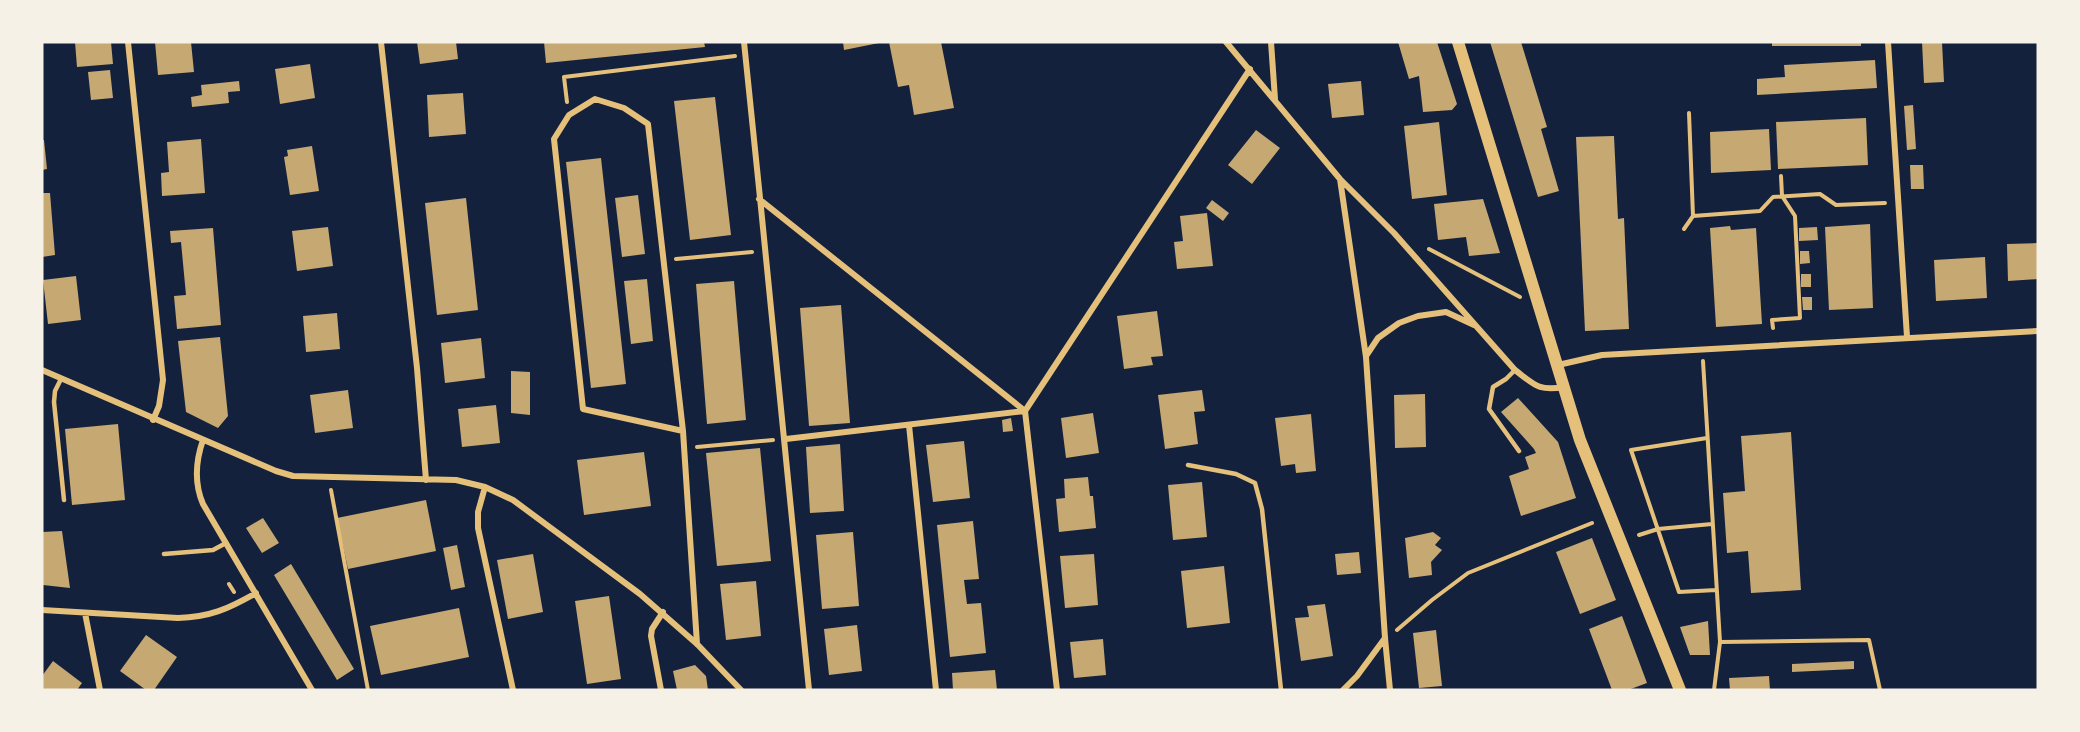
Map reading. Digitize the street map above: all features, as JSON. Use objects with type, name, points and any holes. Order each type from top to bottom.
[{"type":"main road","points":[[1458,42],[1580,440],[1680,690]]},
{"type":"street","points":[[128,42],[163,380],[159,406],[153,420]]},
{"type":"street","points":[[381,42],[417,368],[426,480]]},
{"type":"street","points":[[744,42],[786,439],[809,690]]},
{"type":"street","points":[[1226,42],[1340,179],[1394,233],[1515,370],[1536,386],[1546,390],[1565,387]]},
{"type":"street","points":[[1270,42],[1275,100]]},
{"type":"street","points":[[1888,42],[1908,337]]},
{"type":"street","points":[[1057,690],[1025,411],[1250,69]]},
{"type":"street","points":[[683,431],[583,409],[554,139],[569,115],[595,99],[624,108],[648,124],[683,431],[697,644]]},
{"type":"street","points":[[1340,179],[1366,357],[1390,690]]},
{"type":"street","points":[[759,199],[1025,411]]},
{"type":"street","points":[[1366,357],[1378,338],[1399,323],[1418,316],[1446,312],[1478,327]]},
{"type":"street","points":[[1558,365],[1602,355],[2038,330]]},
{"type":"street","points":[[42,370],[153,420],[276,471],[294,476],[456,480],[485,487],[513,500],[663,612],[741,690]]},
{"type":"street","points":[[786,439],[1025,411]]},
{"type":"street","points":[[909,425],[936,690]]},
{"type":"street","points":[[203,440],[195,471],[197,490],[312,690]]},
{"type":"street","points":[[485,487],[478,512],[478,528],[513,690]]},
{"type":"street","points":[[42,610],[178,618],[199,617],[219,612],[256,593]]},
{"type":"street","points":[[661,690],[651,636],[652,629],[663,612]]},
{"type":"street","points":[[85,613],[100,690]]},
{"type":"street","points":[[1343,690],[1358,676],[1385,638]]},
{"type":"lane","points":[[1515,370],[1493,387],[1489,409],[1519,451]]},
{"type":"lane","points":[[61,379],[55,391],[54,402],[64,500]]},
{"type":"lane","points":[[1188,465],[1236,474],[1255,483],[1262,509],[1281,690]]},
{"type":"lane","points":[[164,554],[213,550],[226,543]]},
{"type":"path","points":[[569,115],[564,77],[746,54]]},
{"type":"path","points":[[1684,229],[1694,216],[1689,113]]},
{"type":"path","points":[[1773,328],[1773,320],[1800,318],[1795,216],[1782,196],[1781,176]]},
{"type":"path","points":[[1694,216],[1760,212],[1773,197],[1782,196],[1821,194],[1836,205],[1880,203]]},
{"type":"path","points":[[663,260],[765,250]]},
{"type":"path","points":[[1443,256],[1509,293]]},
{"type":"path","points":[[1702,350],[1719,642],[1714,690]]},
{"type":"path","points":[[1707,438],[1631,450],[1679,592],[1716,590]]},
{"type":"path","points":[[684,448],[753,441]]},
{"type":"path","points":[[331,490],[368,690]]},
{"type":"path","points":[[1399,629],[1468,573],[1592,523]]},
{"type":"path","points":[[1639,536],[1658,529],[1713,524]]},
{"type":"path","points":[[1719,642],[1869,640],[1880,690]]},
{"type":"building","points":[[75,42],[111,42],[113,64],[77,67]]},
{"type":"building","points":[[155,42],[191,42],[194,72],[158,75]]},
{"type":"building","points":[[417,42],[456,42],[458,59],[420,64]]},
{"type":"building","points":[[544,42],[704,42],[705,47],[546,63]]},
{"type":"building","points":[[843,42],[879,42],[879,43],[844,50]]},
{"type":"building","points":[[889,42],[941,42],[954,108],[914,115],[909,85],[898,87]]},
{"type":"building","points":[[1398,42],[1437,42],[1457,104],[1452,110],[1423,112],[1419,76],[1409,79]]},
{"type":"building","points":[[1490,42],[1521,42],[1547,127],[1541,129],[1559,191],[1538,197]]},
{"type":"building","points":[[1772,42],[1861,42],[1861,46],[1772,46]]},
{"type":"building","points":[[1922,42],[1942,42],[1944,82],[1924,83]]},
{"type":"building","points":[[1875,60],[1877,88],[1757,95],[1757,79],[1785,77],[1784,65]]},
{"type":"building","points":[[310,64],[315,98],[280,104],[275,69]]},
{"type":"building","points":[[110,70],[113,98],[91,100],[88,72]]},
{"type":"building","points":[[239,81],[240,91],[228,92],[229,103],[192,107],[191,97],[202,95],[201,85]]},
{"type":"building","points":[[1361,81],[1364,115],[1332,118],[1328,84]]},
{"type":"building","points":[[463,93],[466,134],[429,137],[427,95]]},
{"type":"building","points":[[715,97],[731,235],[690,240],[674,101]]},
{"type":"building","points":[[1913,105],[1916,149],[1907,150],[1904,106]]},
{"type":"building","points":[[1866,118],[1868,165],[1778,169],[1776,122]]},
{"type":"building","points":[[1439,122],[1447,195],[1412,199],[1404,126]]},
{"type":"building","points":[[1769,129],[1771,170],[1711,173],[1710,132]]},
{"type":"building","points":[[1256,130],[1280,148],[1252,184],[1228,165]]},
{"type":"building","points":[[1614,136],[1618,219],[1624,218],[1629,329],[1585,331],[1576,137]]},
{"type":"building","points":[[201,139],[205,193],[162,196],[161,173],[169,172],[167,142]]},
{"type":"building","points":[[42,140],[44,140],[47,169],[42,170]]},
{"type":"building","points":[[312,146],[319,191],[290,195],[284,157],[288,156],[287,150]]},
{"type":"building","points":[[601,158],[626,384],[591,388],[566,162]]},
{"type":"building","points":[[1910,165],[1923,165],[1924,189],[1911,189]]},
{"type":"building","points":[[42,193],[50,193],[55,255],[42,257]]},
{"type":"building","points":[[638,195],[645,254],[622,257],[615,198]]},
{"type":"building","points":[[466,198],[478,310],[437,315],[425,203]]},
{"type":"building","points":[[1483,199],[1500,253],[1469,256],[1466,237],[1438,240],[1434,204]]},
{"type":"building","points":[[1212,200],[1229,213],[1223,221],[1206,208]]},
{"type":"building","points":[[1207,213],[1213,266],[1177,269],[1174,242],[1183,241],[1180,216]]},
{"type":"building","points":[[1870,224],[1873,308],[1829,310],[1825,227]]},
{"type":"building","points":[[1730,226],[1731,230],[1756,228],[1762,324],[1716,327],[1710,228]]},
{"type":"building","points":[[328,227],[333,266],[297,271],[292,231]]},
{"type":"building","points":[[1817,227],[1818,240],[1799,241],[1799,228]]},
{"type":"building","points":[[213,228],[221,325],[177,329],[174,296],[186,295],[181,242],[171,243],[170,231]]},
{"type":"building","points":[[2038,243],[2038,279],[2008,281],[2007,244]]},
{"type":"building","points":[[1800,251],[1809,251],[1810,263],[1800,264]]},
{"type":"building","points":[[1985,257],[1987,298],[1936,301],[1934,260]]},
{"type":"building","points":[[1801,274],[1811,274],[1811,287],[1801,287]]},
{"type":"building","points":[[76,276],[81,320],[48,324],[43,280]]},
{"type":"building","points":[[647,279],[653,341],[631,344],[624,281]]},
{"type":"building","points":[[734,281],[746,420],[707,424],[696,284]]},
{"type":"building","points":[[1802,297],[1812,297],[1812,310],[1803,310]]},
{"type":"building","points":[[841,305],[850,423],[809,426],[800,308]]},
{"type":"building","points":[[1157,311],[1163,356],[1151,357],[1153,365],[1124,369],[1117,316]]},
{"type":"building","points":[[337,313],[340,349],[306,352],[303,316]]},
{"type":"building","points":[[220,337],[228,416],[218,428],[186,412],[178,341]]},
{"type":"building","points":[[481,338],[485,378],[445,383],[441,343]]},
{"type":"building","points":[[511,371],[530,372],[530,415],[511,413]]},
{"type":"building","points":[[348,390],[353,428],[315,433],[310,395]]},
{"type":"building","points":[[1202,390],[1205,411],[1194,412],[1198,444],[1165,449],[1158,395]]},
{"type":"building","points":[[1425,394],[1426,447],[1395,448],[1394,395]]},
{"type":"building","points":[[1518,398],[1558,442],[1576,498],[1521,516],[1509,476],[1529,469],[1525,457],[1536,453],[1501,412]]},
{"type":"building","points":[[496,405],[500,443],[462,447],[458,409]]},
{"type":"building","points":[[1093,413],[1099,453],[1066,458],[1061,418]]},
{"type":"building","points":[[1311,414],[1316,471],[1296,473],[1295,464],[1281,466],[1275,418]]},
{"type":"building","points":[[1011,418],[1013,431],[1003,432],[1002,420]]},
{"type":"building","points":[[118,424],[125,500],[72,505],[65,429]]},
{"type":"building","points":[[1791,432],[1801,590],[1751,593],[1748,551],[1727,553],[1723,493],[1745,491],[1741,436]]},
{"type":"building","points":[[964,441],[970,498],[933,502],[926,445]]},
{"type":"building","points":[[840,444],[844,511],[810,513],[806,447]]},
{"type":"building","points":[[760,448],[771,561],[717,566],[706,453]]},
{"type":"building","points":[[644,452],[651,506],[584,515],[577,460]]},
{"type":"building","points":[[1088,477],[1090,496],[1093,496],[1096,528],[1059,532],[1056,499],[1065,498],[1064,479]]},
{"type":"building","points":[[1202,482],[1207,537],[1173,540],[1168,485]]},
{"type":"building","points":[[426,500],[436,551],[348,569],[337,518]]},
{"type":"building","points":[[263,518],[279,543],[262,553],[246,528]]},
{"type":"building","points":[[973,521],[979,579],[964,580],[967,604],[981,603],[986,653],[950,657],[937,525]]},
{"type":"building","points":[[62,531],[70,588],[43,585],[42,532]]},
{"type":"building","points":[[853,532],[859,606],[822,609],[816,535]]},
{"type":"building","points":[[1433,532],[1441,538],[1435,545],[1442,550],[1431,562],[1432,575],[1409,578],[1405,538]]},
{"type":"building","points":[[1592,538],[1616,600],[1580,614],[1556,552]]},
{"type":"building","points":[[457,545],[465,587],[451,590],[443,548]]},
{"type":"building","points":[[1359,552],[1361,573],[1337,575],[1335,554]]},
{"type":"building","points":[[533,554],[543,612],[508,619],[497,560]]},
{"type":"building","points":[[1094,554],[1098,605],[1065,608],[1060,556]]},
{"type":"building","points":[[291,564],[354,669],[337,680],[274,575]]},
{"type":"building","points":[[1224,566],[1230,623],[1187,628],[1181,571]]},
{"type":"building","points":[[756,581],[761,636],[726,640],[720,584]]},
{"type":"building","points":[[609,596],[621,679],[587,684],[575,601]]},
{"type":"building","points":[[1325,604],[1333,656],[1301,661],[1295,618],[1309,617],[1307,606]]},
{"type":"building","points":[[459,608],[469,657],[381,675],[370,626]]},
{"type":"building","points":[[1622,616],[1647,683],[1628,690],[1612,690],[1589,629]]},
{"type":"building","points":[[1708,621],[1710,655],[1690,655],[1680,627]]},
{"type":"building","points":[[857,625],[862,671],[829,675],[824,629]]},
{"type":"building","points":[[1436,630],[1442,686],[1419,688],[1413,633]]},
{"type":"building","points":[[146,635],[177,657],[154,690],[146,690],[120,671]]},
{"type":"building","points":[[1103,639],[1106,675],[1074,678],[1070,642]]},
{"type":"building","points":[[53,661],[82,683],[77,690],[42,690],[42,676]]},
{"type":"building","points":[[1854,661],[1854,669],[1792,672],[1792,664]]},
{"type":"building","points":[[695,665],[706,676],[708,690],[677,690],[673,671]]},
{"type":"building","points":[[995,670],[997,690],[953,690],[952,673]]},
{"type":"building","points":[[1769,676],[1770,690],[1730,690],[1729,678]]}]
